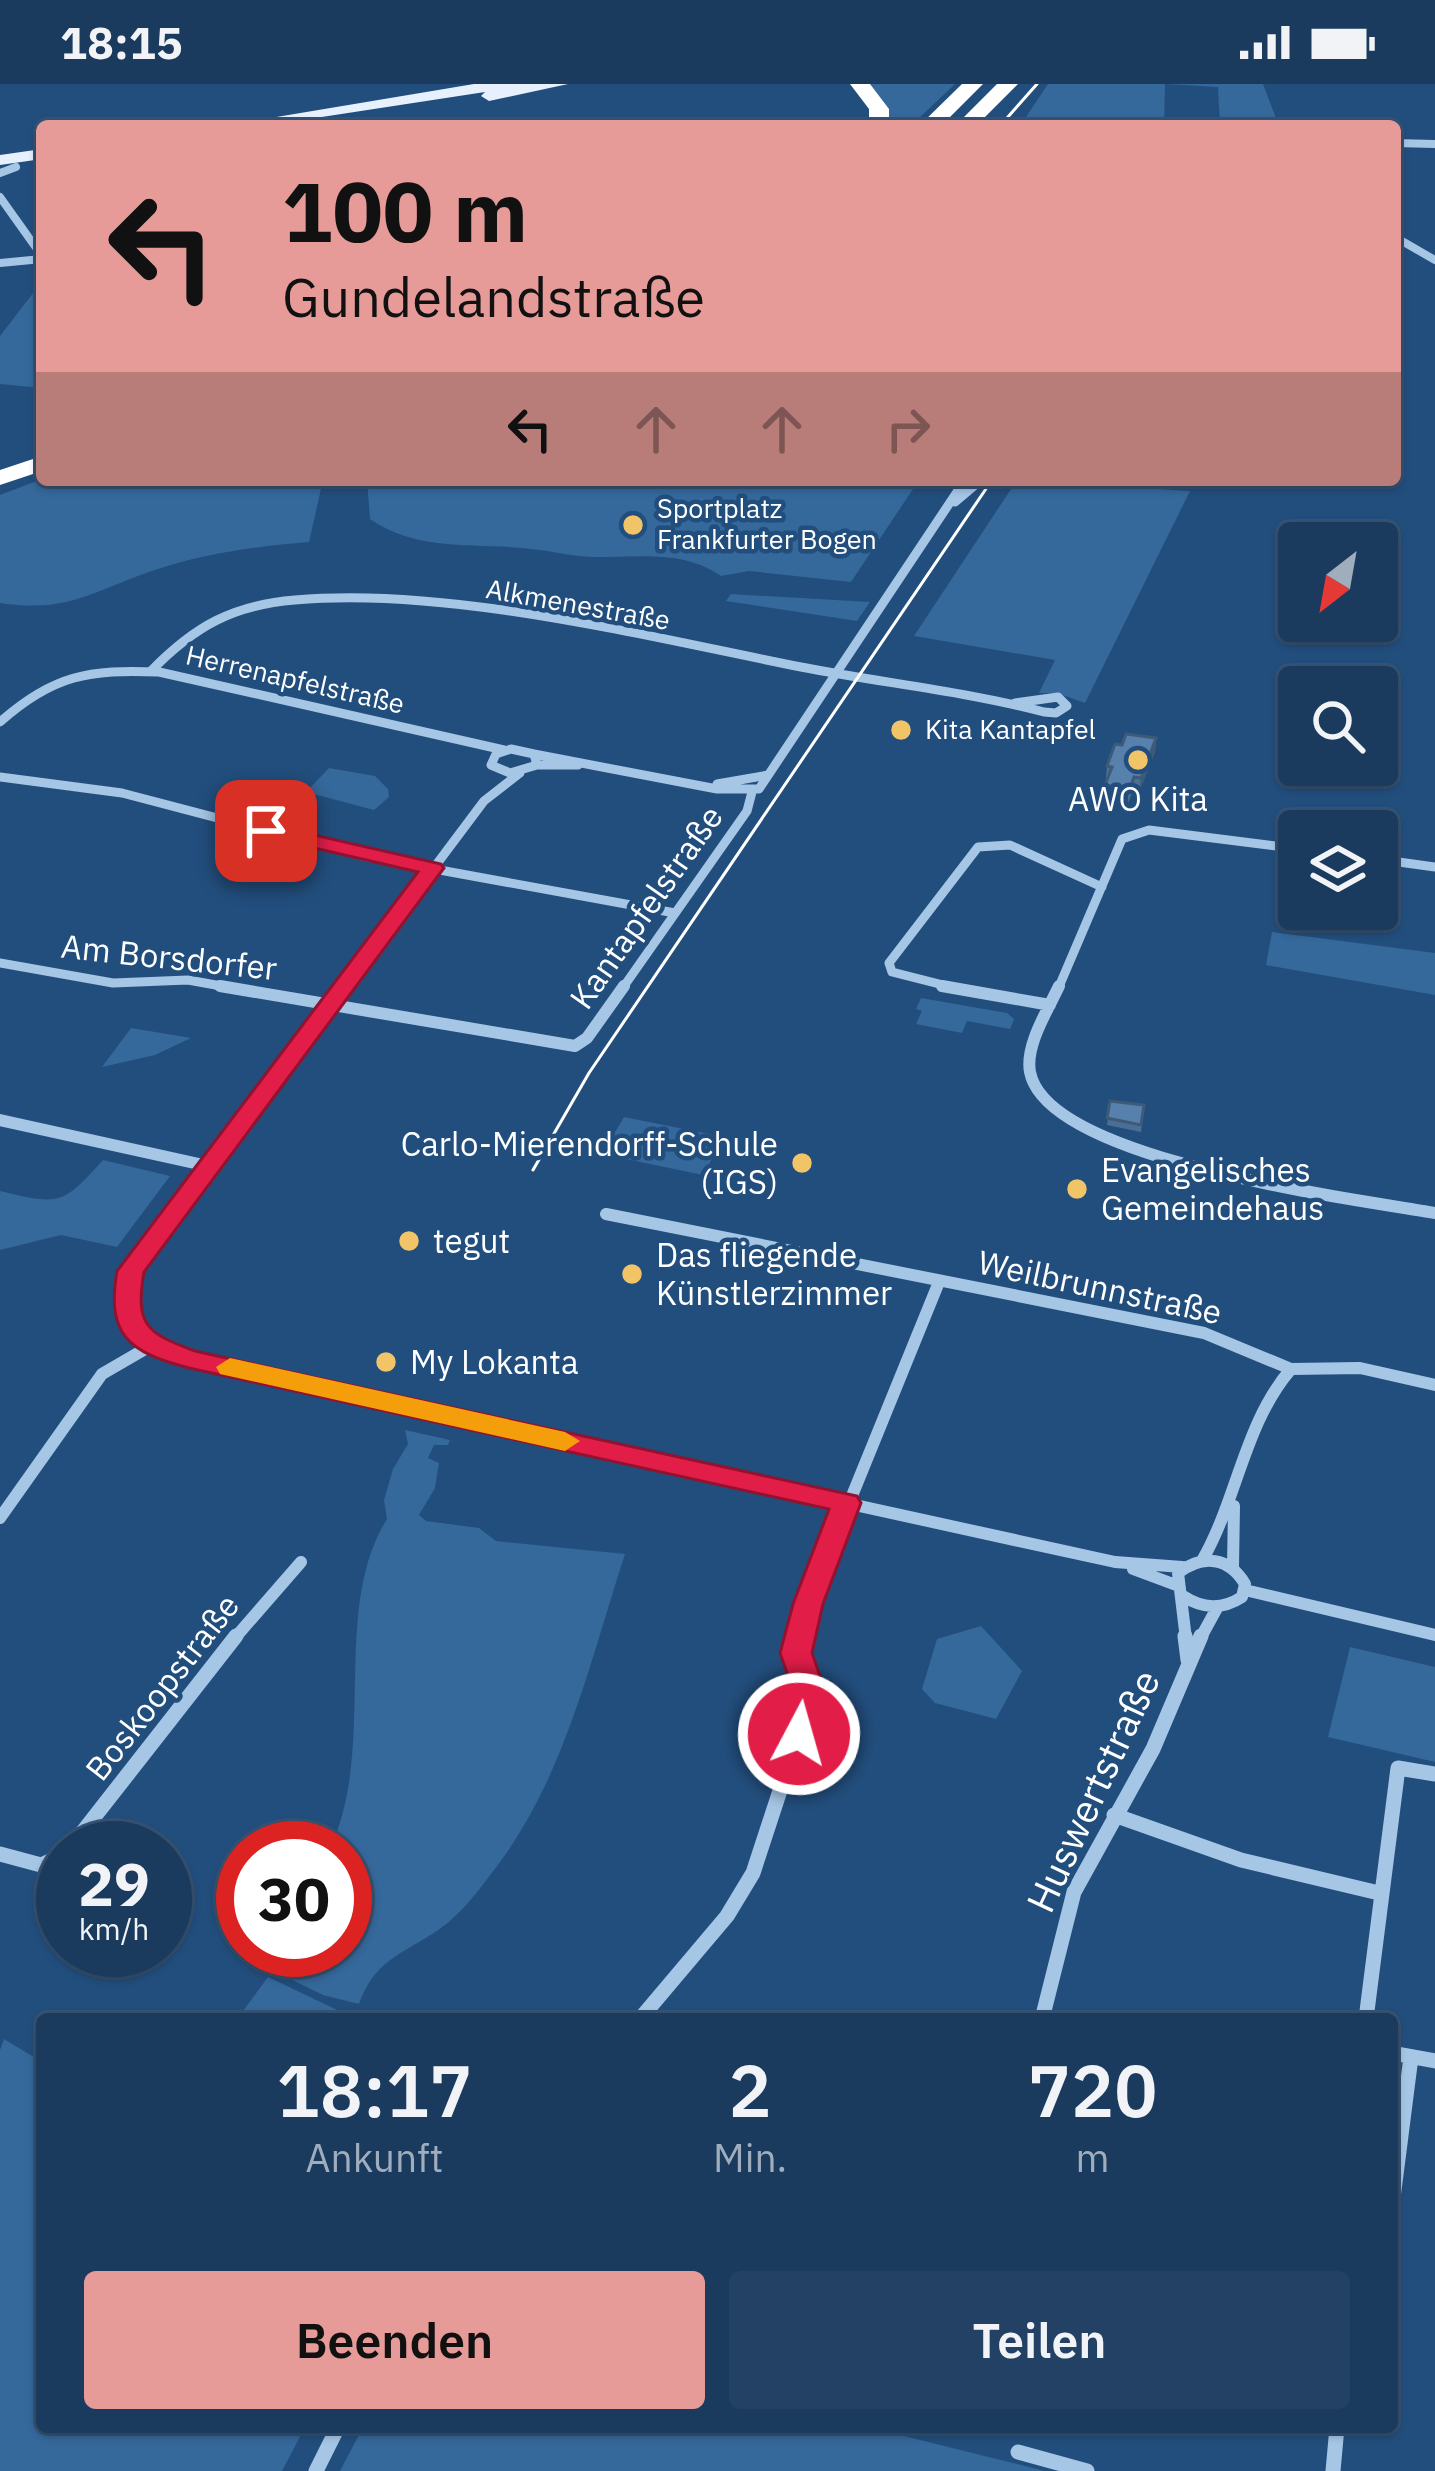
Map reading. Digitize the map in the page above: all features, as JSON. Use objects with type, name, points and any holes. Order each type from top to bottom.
[{"type":"highway","points":[[860,84],[879,109],[879,120]]},
{"type":"highway","points":[[935,120],[973,84]]},
{"type":"highway","points":[[960,120],[994,84]]},
{"type":"highway","points":[[971,120],[1008,84]]},
{"type":"highway","points":[[0,455],[36,444]]},
{"type":"highway","points":[[0,478],[36,465]]},
{"type":"main road","points":[[269,120],[506,84]]},
{"type":"main road","points":[[329,120],[560,84]]},
{"type":"main road","points":[[4,168],[36,156]]},
{"type":"main road","points":[[4,168],[36,165]]},
{"type":"street","points":[[1401,143],[1435,144]]},
{"type":"street","points":[[0,197],[36,248]]},
{"type":"street","points":[[1401,240],[1435,260]]},
{"type":"street","points":[[0,263],[36,258]]},
{"type":"street","points":[[955,502],[959,486]]},
{"type":"street","points":[[955,502],[974,486]]},
{"type":"street","name":"Kantapfelstraße","points":[[574,1046],[586,1038],[747,811],[752,792],[769,775],[955,502]]},
{"type":"street","name":"Alkmenestraße","points":[[152,670],[166,647],[192,629],[224,616],[288,603],[364,599],[450,604],[1015,704]]},
{"type":"street","name":"Herrenapfelstraße","points":[[0,722],[21,701],[69,680],[152,670],[207,678],[536,760],[605,764],[730,793],[752,792]]},
{"type":"street","name":"Herrenapfelstraße","points":[[451,737],[493,764],[520,773]]},
{"type":"street","points":[[484,801],[493,764],[504,750]]},
{"type":"street","points":[[536,760],[484,801],[130,1271],[124,1309],[134,1328],[152,1345],[189,1359],[1115,1562],[1182,1568],[1203,1559],[1233,1567],[1245,1590],[1235,1602],[1217,1607],[1115,1562]]},
{"type":"street","points":[[706,784],[744,783],[769,775]]},
{"type":"street","points":[[0,777],[122,793],[363,856],[675,913]]},
{"type":"street","points":[[1278,846],[1149,830],[1122,839],[1030,1053],[1030,1078],[1053,1109],[1118,1143],[1202,1166],[1435,1214]]},
{"type":"street","points":[[1050,1005],[906,979],[892,972],[890,963],[977,847],[1010,845],[1102,887]]},
{"type":"street","points":[[1398,862],[1435,867]]},
{"type":"street","name":"Am Borsdorfer","points":[[0,963],[113,983],[188,980],[574,1046]]},
{"type":"street","points":[[0,1120],[208,1166]]},
{"type":"street","name":"Weilbrunnstraße","points":[[606,1214],[1204,1333],[1248,1347],[1291,1369],[1360,1368],[1435,1385]]},
{"type":"street","points":[[645,2013],[727,1916],[753,1874],[811,1696],[796,1653],[808,1604],[939,1282]]},
{"type":"street","points":[[0,1518],[102,1374],[152,1345]]},
{"type":"street","points":[[1203,1559],[1234,1499],[1269,1390],[1291,1369]]},
{"type":"street","points":[[1233,1567],[1234,1499]]},
{"type":"street","name":"Boskoopstraße","points":[[95,1821],[144,1751],[192,1695],[201,1676],[302,1562]]},
{"type":"street","points":[[1180,1590],[1182,1568]]},
{"type":"street","name":"Huswertstraße","points":[[1180,1590],[1188,1660]]},
{"type":"street","points":[[1245,1590],[1435,1635]]},
{"type":"street","name":"Huswertstraße","points":[[1044,2013],[1074,1892],[1175,1704],[1188,1660],[1217,1607]]},
{"type":"street","points":[[1367,2013],[1378,1893],[1398,1768],[1435,1774]]},
{"type":"street","points":[[1114,1815],[1241,1860],[1378,1893]]},
{"type":"street","points":[[0,1854],[36,1865]]},
{"type":"street","points":[[1398,2054],[1435,2061]]},
{"type":"street","points":[[1398,2116],[1411,2057]]},
{"type":"street","points":[[316,2471],[335,2433]]},
{"type":"street","points":[[1333,2471],[1336,2433]]},
{"type":"street","points":[[1018,2452],[1087,2471]]},
{"type":"shaded area","points":[[866,84],[955,84],[918,119],[887,117]]},
{"type":"shaded area","points":[[1048,84],[1165,84],[1164,120],[1024,120]]},
{"type":"shaded area","points":[[1165,84],[1263,84],[1277,120],[1220,120],[1218,87]]},
{"type":"shaded area","points":[[36,289],[36,387],[0,384],[0,336]]},
{"type":"shaded area","points":[[36,481],[36,486],[322,486],[309,542],[197,558],[47,605],[0,603],[0,495]]},
{"type":"shaded area","name":"Sportplatz Frankfurter Bogen","points":[[367,486],[915,486],[851,582],[749,571],[721,576],[692,562],[661,557],[587,557],[428,542],[370,519]]},
{"type":"shaded area","points":[[1013,486],[1190,491],[1085,703],[1057,693],[1039,693],[1055,660],[914,636]]},
{"type":"shaded area","points":[[731,594],[870,602],[857,621],[726,601]]},
{"type":"shaded area","points":[[329,768],[375,776],[388,789],[389,797],[374,810],[306,792]]},
{"type":"shaded area","points":[[1272,932],[1435,953],[1435,995],[1266,965]]},
{"type":"shaded area","points":[[921,998],[1007,1013],[1014,1019],[1010,1029],[967,1021],[962,1033],[916,1024]]},
{"type":"shaded area","points":[[131,1028],[191,1038],[155,1055],[102,1067]]},
{"type":"shaded area","points":[[624,1117],[724,1137],[703,1175],[602,1154]]},
{"type":"shaded area","points":[[103,1160],[170,1176],[117,1247],[61,1235],[0,1250],[0,1191],[35,1199],[58,1198],[78,1186]]},
{"type":"shaded area","points":[[405,1430],[450,1440],[448,1445],[434,1445],[428,1458],[439,1463],[435,1488],[419,1515],[426,1521],[479,1528],[496,1541],[625,1554],[562,1748],[527,1821],[461,1910],[384,1965],[359,2004],[323,1995],[286,1977],[372,1977],[372,1821],[340,1821],[351,1767],[361,1595],[370,1555],[387,1519],[384,1500],[393,1469],[408,1444]]},
{"type":"shaded area","points":[[981,1626],[1022,1671],[996,1719],[935,1703],[922,1689],[937,1639]]},
{"type":"shaded area","points":[[1350,1647],[1435,1667],[1435,1762],[1328,1737]]},
{"type":"shaded area","points":[[268,1977],[343,2013],[241,2013]]},
{"type":"shaded area","points":[[4,2039],[36,2058],[36,2433],[302,2433],[282,2471],[0,2471],[0,2050]]},
{"type":"shaded area","points":[[360,2433],[878,2433],[1045,2471],[340,2471]]},
{"type":"building","points":[[1126,734],[1156,738],[1141,778],[1134,777],[1130,789],[1105,785],[1115,744],[1122,745]]},
{"type":"building","points":[[1110,1101],[1144,1105],[1141,1125],[1107,1118]]},
{"type":"tram line","points":[[1005,120],[1037,84]]},
{"type":"tram line","points":[[533,1170],[589,1073],[988,486]]},
{"type":"slow traffic","points":[[230,1367],[565,1441]]},
{"type":"place","name":"Sportplatz Frankfurter Bogen","points":[[633,525]]},
{"type":"place","name":"Kita Kantapfel","points":[[901,730]]},
{"type":"place","name":"AWO Kita","points":[[1138,760]]},
{"type":"place","name":"Carlo-Mierendorff-Schule (IGS)","points":[[802,1163]]},
{"type":"place","name":"Evangelisches Gemeindehaus","points":[[1077,1189]]},
{"type":"place","name":"tegut","points":[[409,1241]]},
{"type":"place","name":"Das fliegende Künstlerzimmer","points":[[632,1274]]},
{"type":"place","name":"My Lokanta","points":[[386,1362]]},
{"type":"route","points":[[266,831],[433,868],[130,1271],[124,1309],[134,1328],[152,1345],[189,1359],[846,1503],[808,1604],[796,1653],[811,1696],[799,1734]]}]
